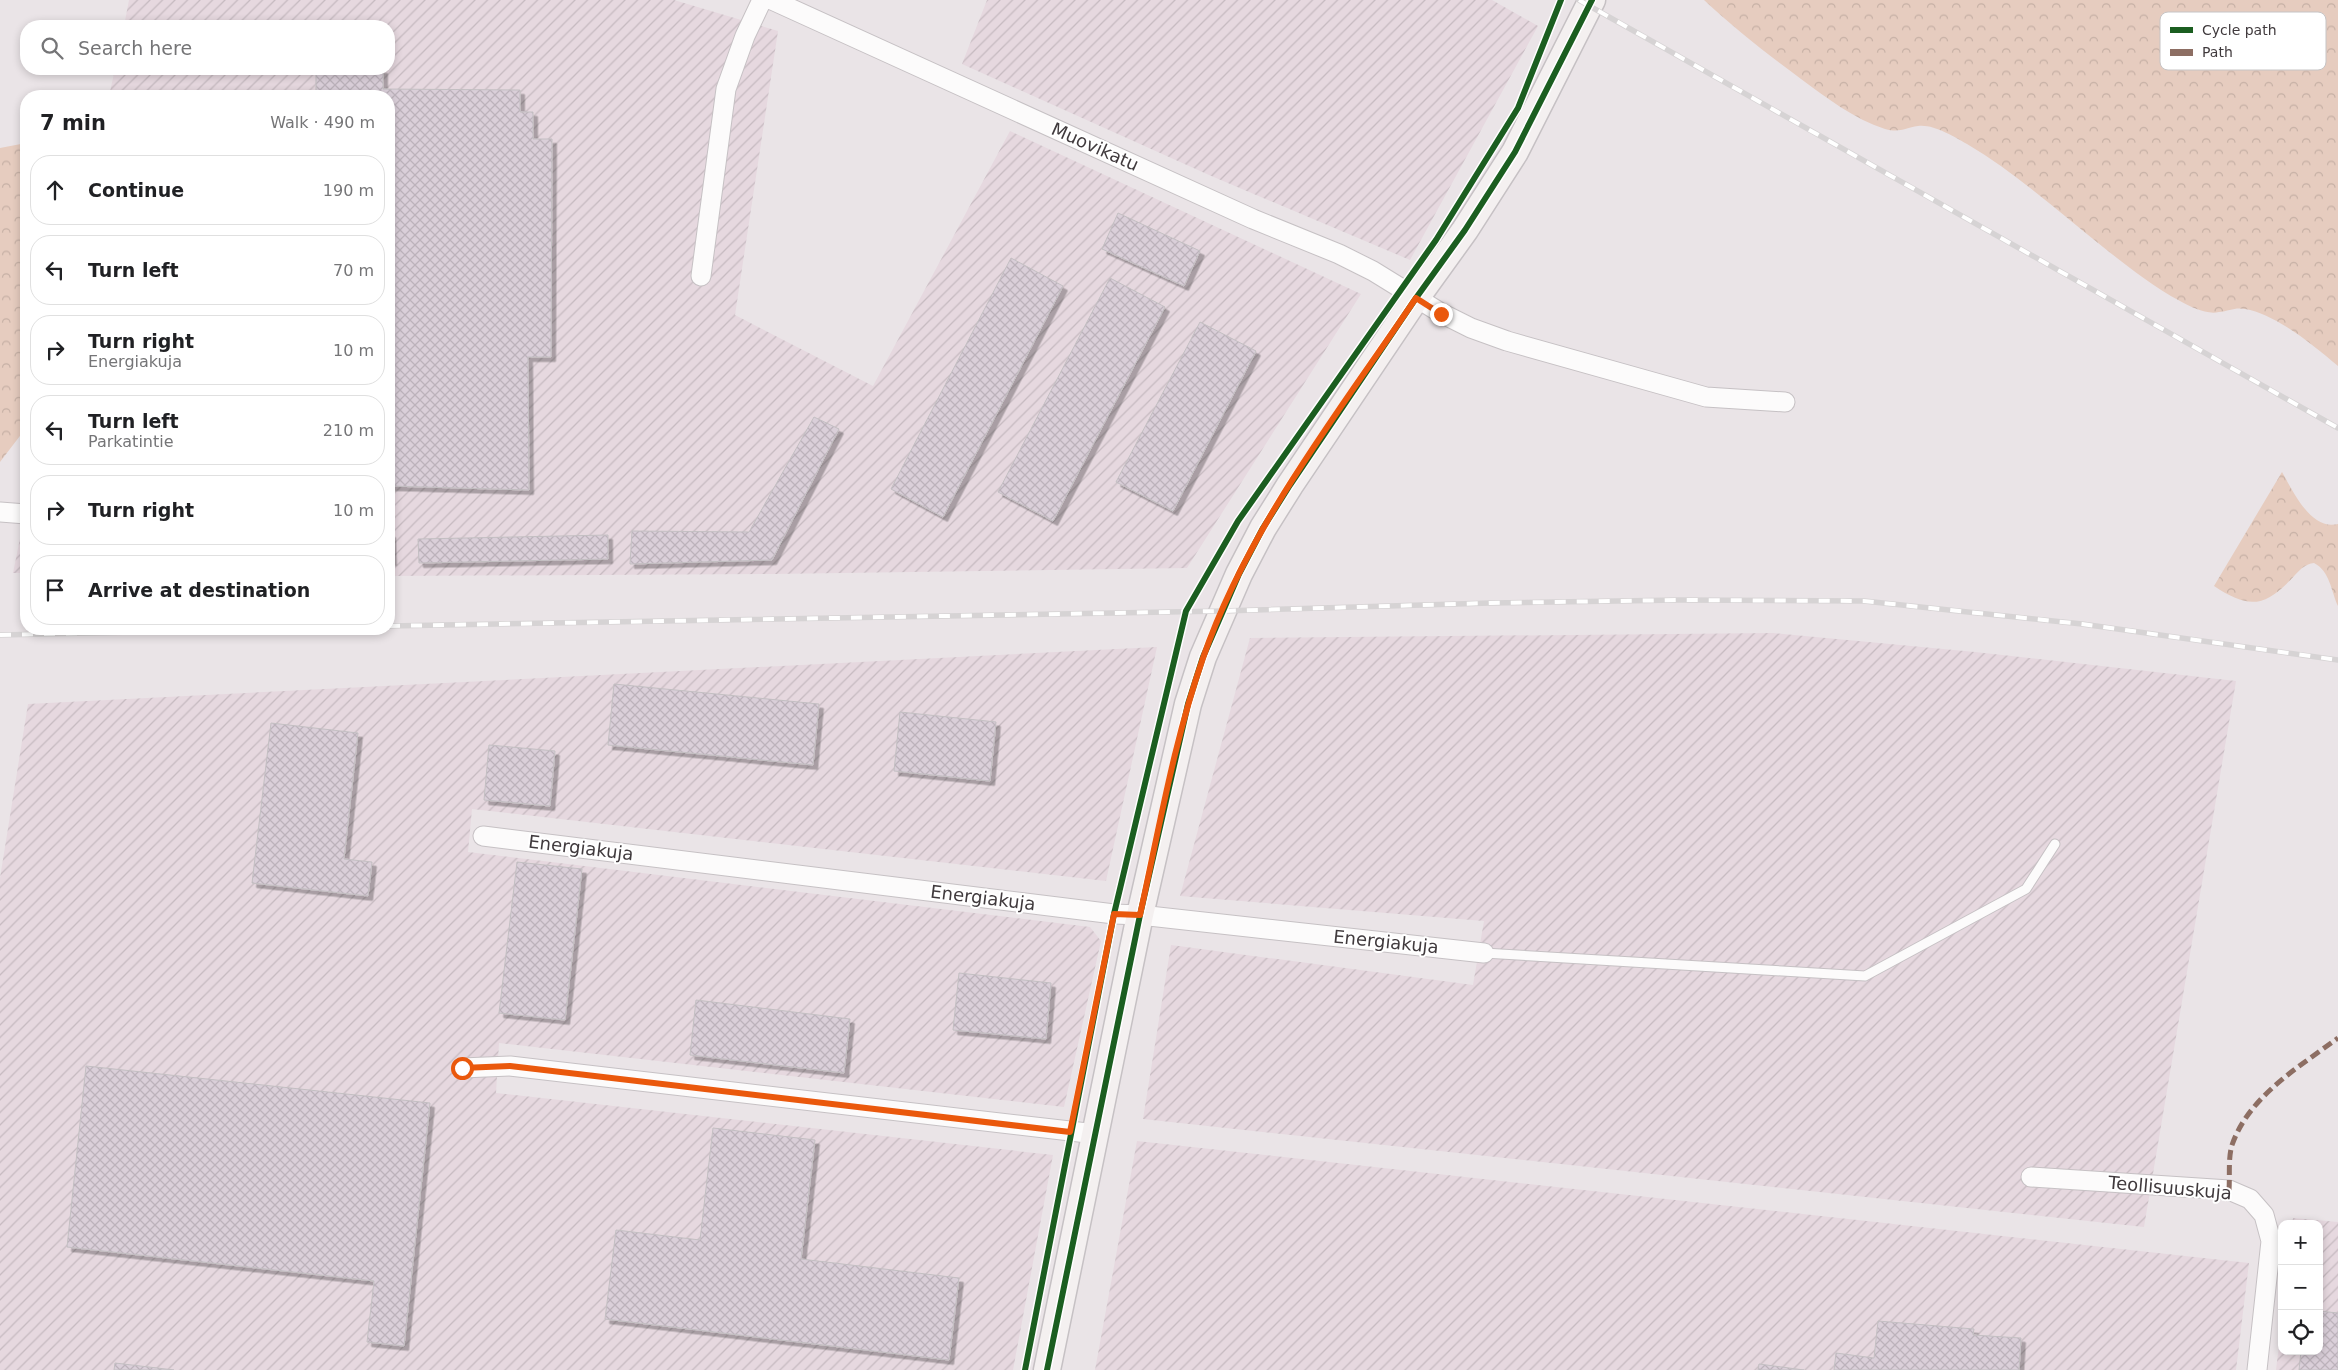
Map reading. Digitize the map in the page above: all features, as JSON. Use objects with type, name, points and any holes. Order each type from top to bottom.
[{"type":"street","points":[[701,276],[726,89],[745,36],[762,0]]},
{"type":"street","name":"Muovikatu","points":[[772,0],[1253,218],[1339,254],[1374,271],[1416,298],[1471,328],[1507,341],[1706,397],[1785,402]]},
{"type":"street","points":[[1047,1370],[1140,915],[1188,704],[1203,656],[1238,574],[1290,484],[1416,298],[1465,230],[1515,152],[1592,0]]},
{"type":"street","points":[[0,512],[20,514]]},
{"type":"street","name":"Energiakuja","points":[[483,836],[1114,914],[1140,915],[1484,953]]},
{"type":"street","points":[[462,1068],[510,1066],[1096,1134]]},
{"type":"street","name":"Teollisuuskuja","points":[[2031,1177],[2229,1190],[2250,1199],[2264,1215],[2271,1241],[2257,1370]]},
{"type":"lane","points":[[1484,953],[1865,976],[2026,889],[2055,844]]},
{"type":"shaded area","points":[[129,0],[674,0],[778,31],[735,315],[873,386],[1010,131],[1361,294],[1187,568],[772,574],[395,576],[395,90],[110,90],[114,75],[395,75],[395,20],[125,20]]},
{"type":"shaded area","points":[[987,0],[1492,0],[1538,26],[1410,260],[1209,175],[962,64]]},
{"type":"shaded area","points":[[20,539],[20,573],[13,573]]},
{"type":"shaded area","points":[[1773,633],[1975,652],[2236,681],[2144,1227],[1143,1119],[1171,945],[1473,985],[1484,921],[1180,896],[1250,638]]},
{"type":"shaded area","points":[[1157,647],[1106,881],[472,809],[468,852],[1090,927],[1101,941],[1064,1107],[499,1043],[496,1093],[1053,1155],[1013,1370],[0,1370],[0,878],[28,704]]},
{"type":"shaded area","points":[[1137,1141],[2249,1263],[2236,1370],[1095,1370]]},
{"type":"shaded area","points":[[2293,1218],[2316,1220],[2293,1220]]},
{"type":"shaded area","points":[[2323,1221],[2338,1222],[2338,1370],[2276,1370],[2278,1353],[2278,1355],[2323,1355]]},
{"type":"green space","points":[[1704,0],[2338,0],[2338,366],[2318,349],[2282,324],[2257,312],[2235,309],[2214,313],[2189,306],[2150,282],[2003,167],[1967,144],[1931,127],[1918,126],[1890,130],[1862,120],[1821,93],[1739,31]]},
{"type":"green space","points":[[20,144],[20,436],[0,462],[0,148]]},
{"type":"green space","points":[[2282,472],[2297,499],[2311,516],[2319,522],[2328,525],[2338,524],[2338,606],[2327,576],[2314,563],[2303,567],[2275,594],[2257,602],[2238,599],[2214,586]]},
{"type":"building","points":[[316,75],[383,75],[383,89],[520,90],[520,112],[533,112],[533,139],[552,139],[551,357],[528,357],[529,490],[395,486],[395,90],[316,90]]},
{"type":"building","points":[[1118,213],[1200,251],[1184,286],[1102,249]]},
{"type":"building","points":[[1011,258],[1063,286],[943,517],[891,489]]},
{"type":"building","points":[[1110,278],[1165,307],[1053,521],[998,492]]},
{"type":"building","points":[[1200,322],[1256,351],[1173,511],[1116,482]]},
{"type":"building","points":[[814,417],[839,429],[772,560],[630,564],[632,531],[749,532]]},
{"type":"building","points":[[608,535],[608,559],[419,563],[418,539]]},
{"type":"building","points":[[614,684],[819,704],[813,765],[608,745]]},
{"type":"building","points":[[900,712],[996,722],[990,781],[894,771]]},
{"type":"building","points":[[271,723],[358,733],[344,859],[372,862],[368,896],[252,883]]},
{"type":"building","points":[[489,745],[555,751],[550,806],[484,800]]},
{"type":"building","points":[[517,862],[582,869],[565,1020],[499,1013]]},
{"type":"building","points":[[959,973],[1051,983],[1046,1039],[953,1030]]},
{"type":"building","points":[[696,1000],[850,1019],[844,1073],[690,1055]]},
{"type":"building","points":[[86,1066],[430,1103],[404,1346],[367,1342],[374,1281],[67,1247]]},
{"type":"building","points":[[713,1128],[815,1140],[801,1259],[959,1278],[949,1360],[605,1319],[616,1230],[700,1240]]},
{"type":"building","points":[[2323,1311],[2338,1313],[2338,1370],[2299,1370],[2301,1355],[2323,1355]]},
{"type":"building","points":[[1878,1321],[1974,1329],[1973,1335],[2021,1338],[2019,1370],[1834,1370],[1836,1353],[1874,1358]]},
{"type":"building","points":[[115,1363],[174,1370],[114,1370]]},
{"type":"building","points":[[1759,1364],[1804,1370],[1758,1370]]},
{"type":"railway","points":[[1579,0],[2338,428]]},
{"type":"railway","points":[[395,626],[1223,611],[1490,603],[1679,600],[1864,601],[2082,624],[2338,660]]},
{"type":"railway","points":[[0,635],[20,635]]},
{"type":"marked path","points":[[2229,1190],[2232,1145],[2250,1112],[2277,1084],[2338,1038]]},
{"type":"cycle path","points":[[1025,1370],[1114,914],[1186,611],[1238,521],[1436,240],[1518,108],[1561,0]]},
{"type":"cycle path","points":[[1047,1370],[1140,915],[1188,704],[1203,657],[1239,574],[1263,528],[1416,298],[1465,230],[1515,152],[1592,0]]},
{"type":"route","points":[[462,1068],[510,1066],[1070,1132],[1114,914],[1140,915],[1188,704],[1203,656],[1238,574],[1290,484],[1416,298],[1441,314]]}]
